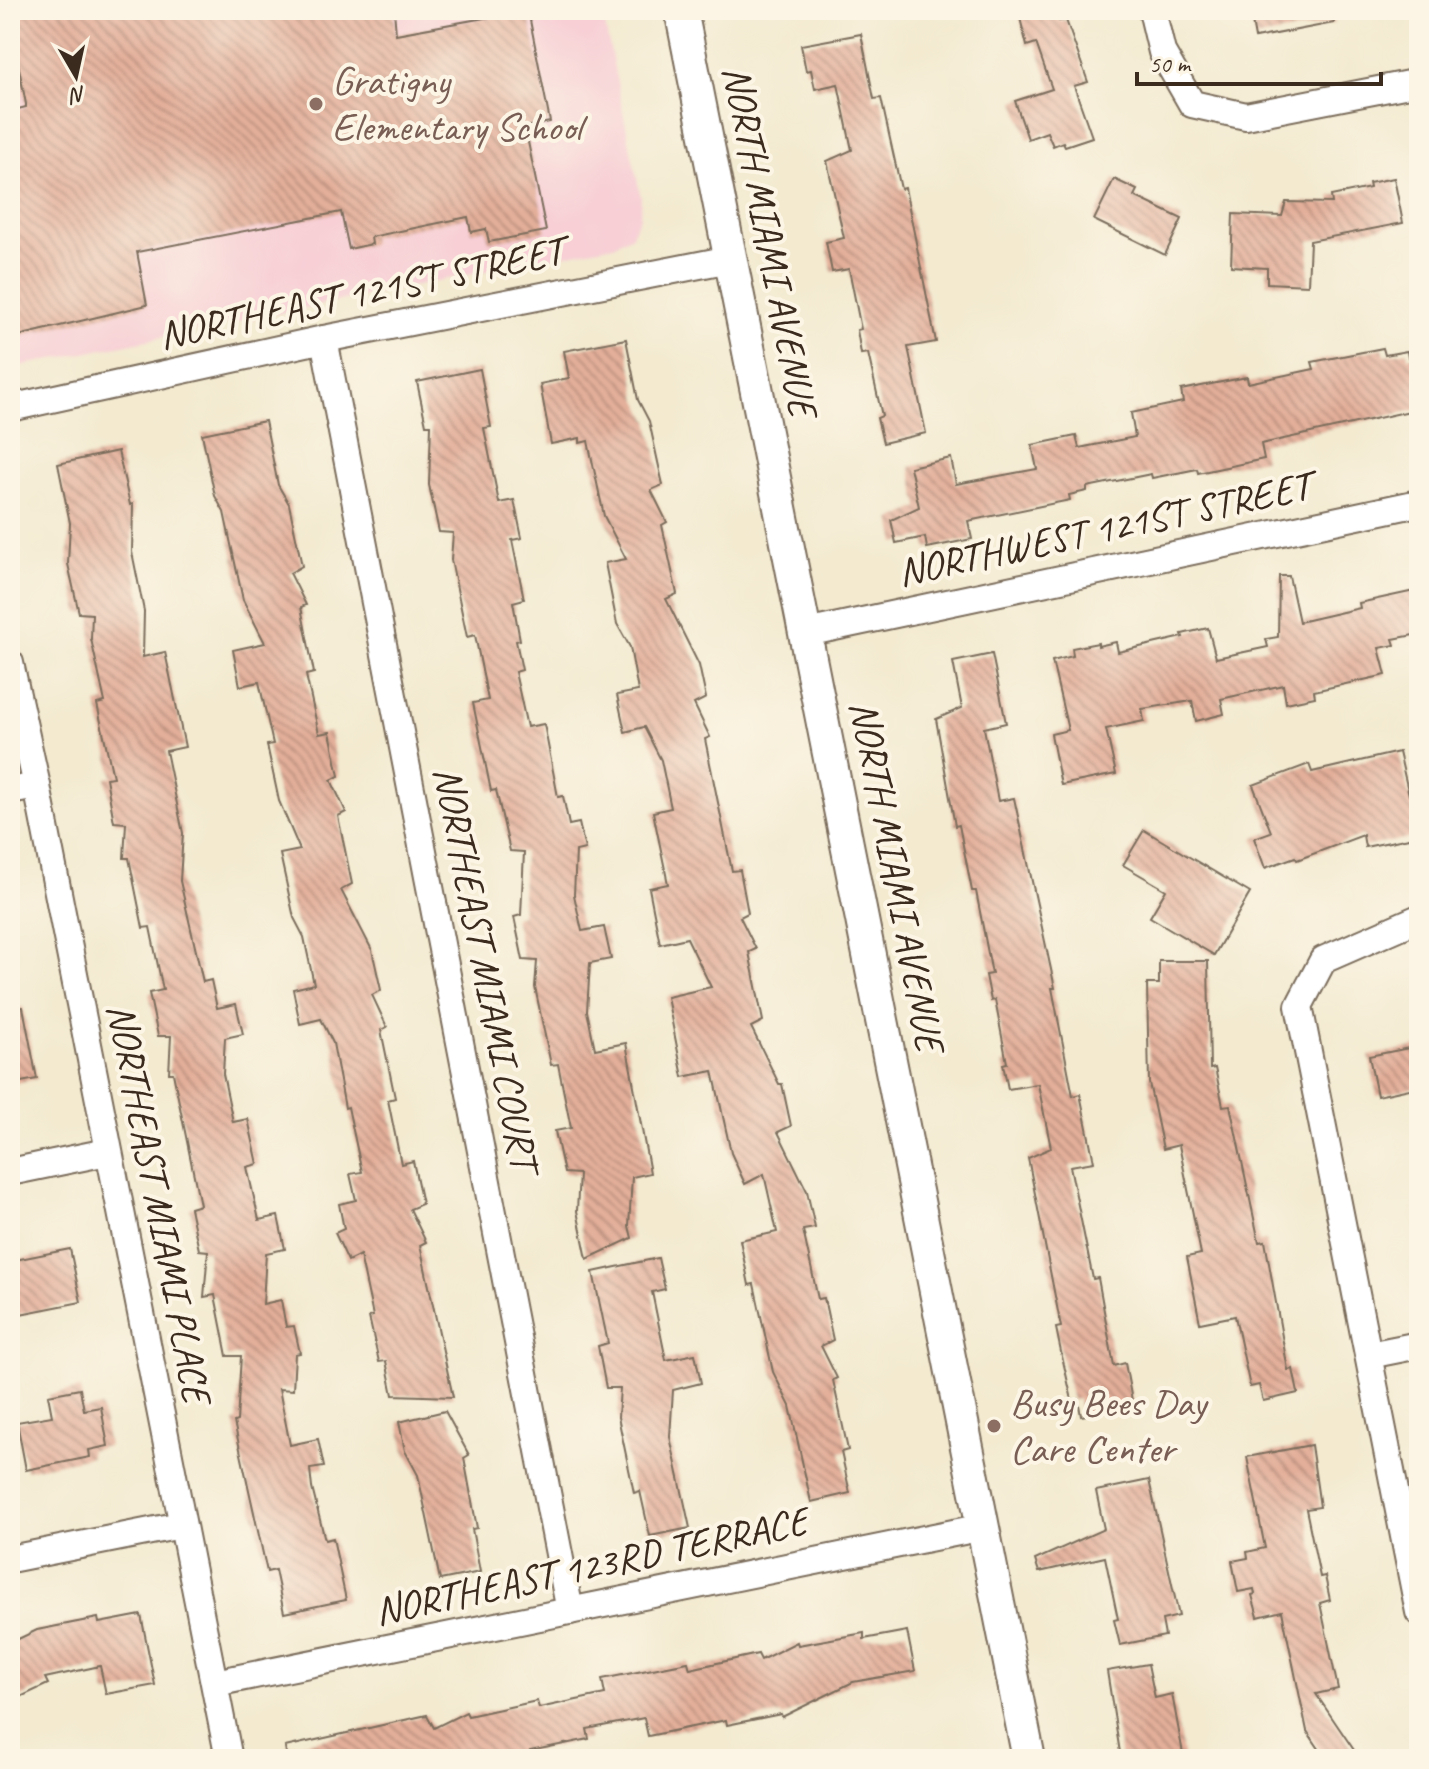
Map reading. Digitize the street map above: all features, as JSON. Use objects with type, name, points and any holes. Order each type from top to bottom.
[{"type":"street","name":"NORTH MIAMI AVENUE","points":[[681,10],[1029,1759]]},
{"type":"street","points":[[1152,10],[1162,52],[1192,104],[1246,116],[1419,82]]},
{"type":"street","name":"NORTHEAST 121ST STREET","points":[[10,408],[324,339],[730,259]]},
{"type":"street","name":"NORTHEAST MIAMI COURT","points":[[324,339],[570,1611]]},
{"type":"street","name":"NORTHWEST 121ST STREET","points":[[806,633],[1419,503]]},
{"type":"street","name":"NORTHEAST MIAMI PLACE","points":[[10,663],[229,1759]]},
{"type":"street","points":[[10,791],[37,786]]},
{"type":"street","points":[[1419,918],[1323,960],[1299,1006],[1419,1612]]},
{"type":"street","points":[[10,1172],[107,1152]]},
{"type":"street","points":[[1369,1355],[1419,1345]]},
{"type":"street","points":[[10,1559],[181,1525]]},
{"type":"street","name":"NORTHEAST 123RD TERRACE","points":[[215,1683],[983,1527]]},
{"type":"shaded area","name":"Gratigny Elementary School","points":[[10,10],[602,10],[641,198],[640,217],[632,235],[614,245],[10,368]]},
{"type":"building","name":"Gratigny Elementary School","points":[[10,10],[394,10],[396,34],[528,10],[550,122],[525,127],[546,231],[489,242],[486,229],[471,232],[468,217],[371,237],[372,244],[349,249],[341,212],[137,252],[147,305],[10,338],[10,111],[26,107],[26,104]]},
{"type":"building","points":[[1018,10],[1056,10],[1059,21],[1066,20],[1088,82],[1074,86],[1092,137],[1065,146],[1063,142],[1053,146],[1047,132],[1028,139],[1015,101],[1052,89],[1036,43],[1027,46]]},
{"type":"building","points":[[1250,10],[1332,10],[1334,23],[1255,38]]},
{"type":"building","points":[[861,34],[874,99],[881,98],[901,189],[905,188],[936,342],[908,347],[926,433],[883,443],[877,418],[882,416],[868,353],[861,354],[857,330],[861,329],[849,269],[832,272],[826,242],[844,238],[827,161],[852,150],[838,84],[815,89],[811,70],[806,71],[801,45]]},
{"type":"building","points":[[1394,178],[1403,223],[1310,241],[1308,285],[1267,283],[1267,268],[1231,266],[1233,214],[1282,216],[1286,202],[1332,203],[1331,196],[1370,188],[1369,183]]},
{"type":"building","points":[[1114,179],[1137,190],[1134,196],[1182,219],[1165,255],[1094,220]]},
{"type":"building","points":[[626,339],[638,400],[649,421],[663,485],[651,490],[667,522],[662,525],[677,594],[666,599],[699,665],[706,698],[694,704],[710,737],[705,739],[732,871],[740,870],[748,913],[740,917],[756,949],[749,952],[763,1021],[751,1027],[779,1084],[782,1084],[791,1126],[778,1132],[807,1191],[815,1228],[803,1230],[818,1299],[824,1298],[833,1340],[821,1346],[837,1378],[833,1380],[848,1450],[841,1452],[850,1493],[811,1502],[790,1406],[773,1372],[754,1284],[749,1285],[740,1240],[777,1232],[764,1174],[745,1184],[731,1153],[713,1071],[683,1077],[667,997],[711,987],[687,938],[660,944],[649,888],[668,884],[653,812],[671,808],[661,760],[644,727],[625,732],[617,695],[638,691],[630,647],[617,624],[605,563],[626,559],[604,516],[588,441],[580,443],[580,438],[551,444],[540,384],[569,378],[564,351]]},
{"type":"building","points":[[1383,348],[1385,355],[1407,351],[1408,357],[1414,356],[1419,373],[1419,409],[1261,444],[1264,459],[1198,473],[1197,469],[1152,478],[1151,474],[1087,487],[1087,491],[1069,495],[1070,500],[968,521],[972,539],[927,548],[925,537],[896,543],[891,520],[919,507],[910,467],[951,458],[956,484],[1037,469],[1032,445],[1076,436],[1079,448],[1135,437],[1131,413],[1183,402],[1181,390],[1247,377],[1248,383],[1314,369],[1312,362]]},
{"type":"building","points":[[480,369],[491,427],[484,428],[499,503],[514,500],[522,538],[512,540],[524,599],[513,602],[522,670],[515,672],[527,727],[544,724],[558,797],[563,796],[569,825],[579,823],[585,849],[576,851],[574,895],[582,931],[604,927],[611,959],[590,963],[587,1011],[595,1049],[626,1043],[650,1173],[632,1177],[629,1226],[632,1238],[587,1259],[577,1211],[579,1174],[564,1173],[555,1131],[571,1128],[558,1064],[551,1065],[535,987],[537,961],[523,960],[514,917],[521,915],[524,852],[510,851],[496,790],[491,791],[473,703],[488,700],[475,635],[467,637],[451,560],[453,533],[439,532],[429,485],[431,425],[426,425],[417,382]]},
{"type":"building","points":[[265,421],[278,485],[289,504],[302,566],[290,573],[306,605],[301,607],[314,673],[306,675],[319,734],[330,732],[339,776],[331,780],[346,812],[338,816],[352,884],[341,890],[372,950],[381,990],[372,995],[387,1027],[381,1030],[395,1098],[388,1100],[401,1164],[413,1161],[422,1204],[410,1209],[426,1242],[420,1245],[453,1397],[393,1395],[386,1361],[379,1362],[360,1255],[348,1261],[335,1233],[344,1229],[339,1204],[356,1200],[350,1174],[362,1172],[348,1107],[345,1108],[333,1043],[321,1019],[300,1024],[293,989],[314,984],[304,937],[294,918],[280,854],[300,850],[279,801],[267,745],[273,744],[259,682],[240,686],[233,650],[265,643],[243,600],[224,512],[215,496],[202,434]]},
{"type":"building","points":[[118,451],[130,505],[133,504],[132,552],[144,611],[143,657],[165,652],[185,747],[166,751],[183,833],[180,881],[203,982],[211,980],[217,1008],[236,1004],[243,1034],[225,1038],[223,1074],[233,1122],[248,1119],[258,1164],[247,1167],[259,1220],[278,1216],[285,1249],[266,1253],[263,1304],[281,1300],[286,1327],[294,1326],[300,1353],[295,1354],[293,1390],[279,1389],[290,1445],[318,1439],[324,1467],[310,1469],[312,1488],[325,1540],[333,1538],[346,1600],[284,1613],[275,1570],[267,1572],[234,1422],[237,1421],[241,1356],[227,1356],[215,1295],[204,1297],[208,1251],[199,1250],[190,1208],[200,1205],[173,1073],[169,1073],[171,1036],[158,1036],[149,993],[163,990],[150,927],[143,928],[129,858],[124,858],[126,823],[114,822],[106,778],[113,777],[97,704],[105,702],[91,639],[92,614],[79,613],[68,564],[70,523],[58,464]]},
{"type":"building","points":[[1279,576],[1289,576],[1299,622],[1360,608],[1359,603],[1419,590],[1419,634],[1393,639],[1395,645],[1379,648],[1386,675],[1314,691],[1315,697],[1286,703],[1283,685],[1221,699],[1224,714],[1196,721],[1192,701],[1142,709],[1144,721],[1106,729],[1116,774],[1061,785],[1051,734],[1068,730],[1052,661],[1073,656],[1072,648],[1116,642],[1118,652],[1208,628],[1216,658],[1268,647],[1266,639],[1278,637]]},
{"type":"building","points":[[992,654],[1006,723],[984,728],[998,801],[1014,798],[1055,988],[1052,988],[1073,1096],[1080,1094],[1094,1162],[1070,1166],[1093,1279],[1098,1278],[1114,1366],[1125,1363],[1133,1406],[1081,1416],[1078,1399],[1072,1400],[1056,1328],[1061,1327],[1028,1158],[1051,1148],[1038,1084],[1008,1089],[1003,1064],[1007,1063],[995,1000],[991,1001],[986,975],[992,974],[976,891],[972,891],[959,825],[955,826],[936,719],[962,708],[953,662]]},
{"type":"building","points":[[1399,752],[1409,795],[1419,792],[1419,836],[1365,847],[1363,835],[1297,860],[1295,857],[1265,868],[1254,838],[1271,832],[1253,785],[1309,764],[1312,772]]},
{"type":"building","points":[[1144,830],[1250,893],[1214,955],[1150,917],[1166,890],[1123,865]]},
{"type":"building","points":[[1159,961],[1208,961],[1210,1069],[1215,1068],[1223,1106],[1230,1105],[1259,1242],[1265,1241],[1288,1370],[1293,1369],[1298,1393],[1263,1401],[1259,1385],[1250,1387],[1235,1316],[1200,1323],[1187,1257],[1201,1254],[1179,1145],[1163,1149],[1149,1083],[1147,984],[1159,984]]},
{"type":"building","points":[[23,1007],[37,1079],[10,1084],[10,1008]]},
{"type":"building","points":[[1419,1046],[1419,1087],[1377,1096],[1369,1056]]},
{"type":"building","points":[[70,1249],[81,1302],[10,1316],[10,1261]]},
{"type":"building","points":[[658,1258],[665,1289],[652,1292],[666,1360],[695,1354],[701,1383],[673,1390],[670,1437],[690,1528],[650,1536],[640,1491],[634,1493],[618,1417],[620,1388],[606,1388],[598,1346],[608,1343],[593,1272]]},
{"type":"building","points":[[80,1389],[84,1410],[101,1407],[108,1446],[89,1450],[90,1457],[26,1470],[17,1422],[52,1416],[48,1395]]},
{"type":"building","points":[[445,1411],[469,1455],[464,1458],[477,1528],[472,1529],[480,1572],[440,1580],[418,1475],[405,1451],[399,1422]]},
{"type":"building","points":[[1311,1445],[1320,1507],[1306,1509],[1320,1577],[1325,1576],[1330,1600],[1320,1603],[1338,1689],[1316,1694],[1360,1759],[1326,1759],[1307,1731],[1282,1611],[1258,1617],[1252,1595],[1255,1594],[1254,1589],[1238,1592],[1232,1561],[1248,1558],[1247,1552],[1265,1548],[1247,1457]]},
{"type":"building","points":[[1149,1480],[1179,1616],[1162,1620],[1165,1636],[1120,1645],[1105,1557],[1039,1572],[1035,1560],[1104,1529],[1096,1491]]},
{"type":"building","points":[[141,1615],[155,1685],[106,1694],[100,1666],[45,1678],[48,1684],[10,1702],[10,1643],[37,1630],[98,1618],[99,1623]]},
{"type":"building","points":[[907,1631],[915,1671],[853,1682],[782,1717],[781,1714],[727,1725],[726,1720],[648,1736],[644,1718],[587,1729],[589,1739],[530,1751],[532,1759],[287,1759],[285,1747],[427,1715],[434,1728],[466,1712],[468,1716],[537,1701],[539,1708],[605,1694],[602,1679],[688,1662],[690,1669],[758,1654],[761,1660],[797,1642],[798,1645],[864,1633],[864,1639]]},
{"type":"building","points":[[1148,1664],[1155,1698],[1172,1694],[1184,1759],[1121,1759],[1107,1671]]},
{"type":"place","name":"Gratigny Elementary School","points":[[316,104]]},
{"type":"place","name":"Busy Bees Day Care Center","points":[[994,1426]]}]
